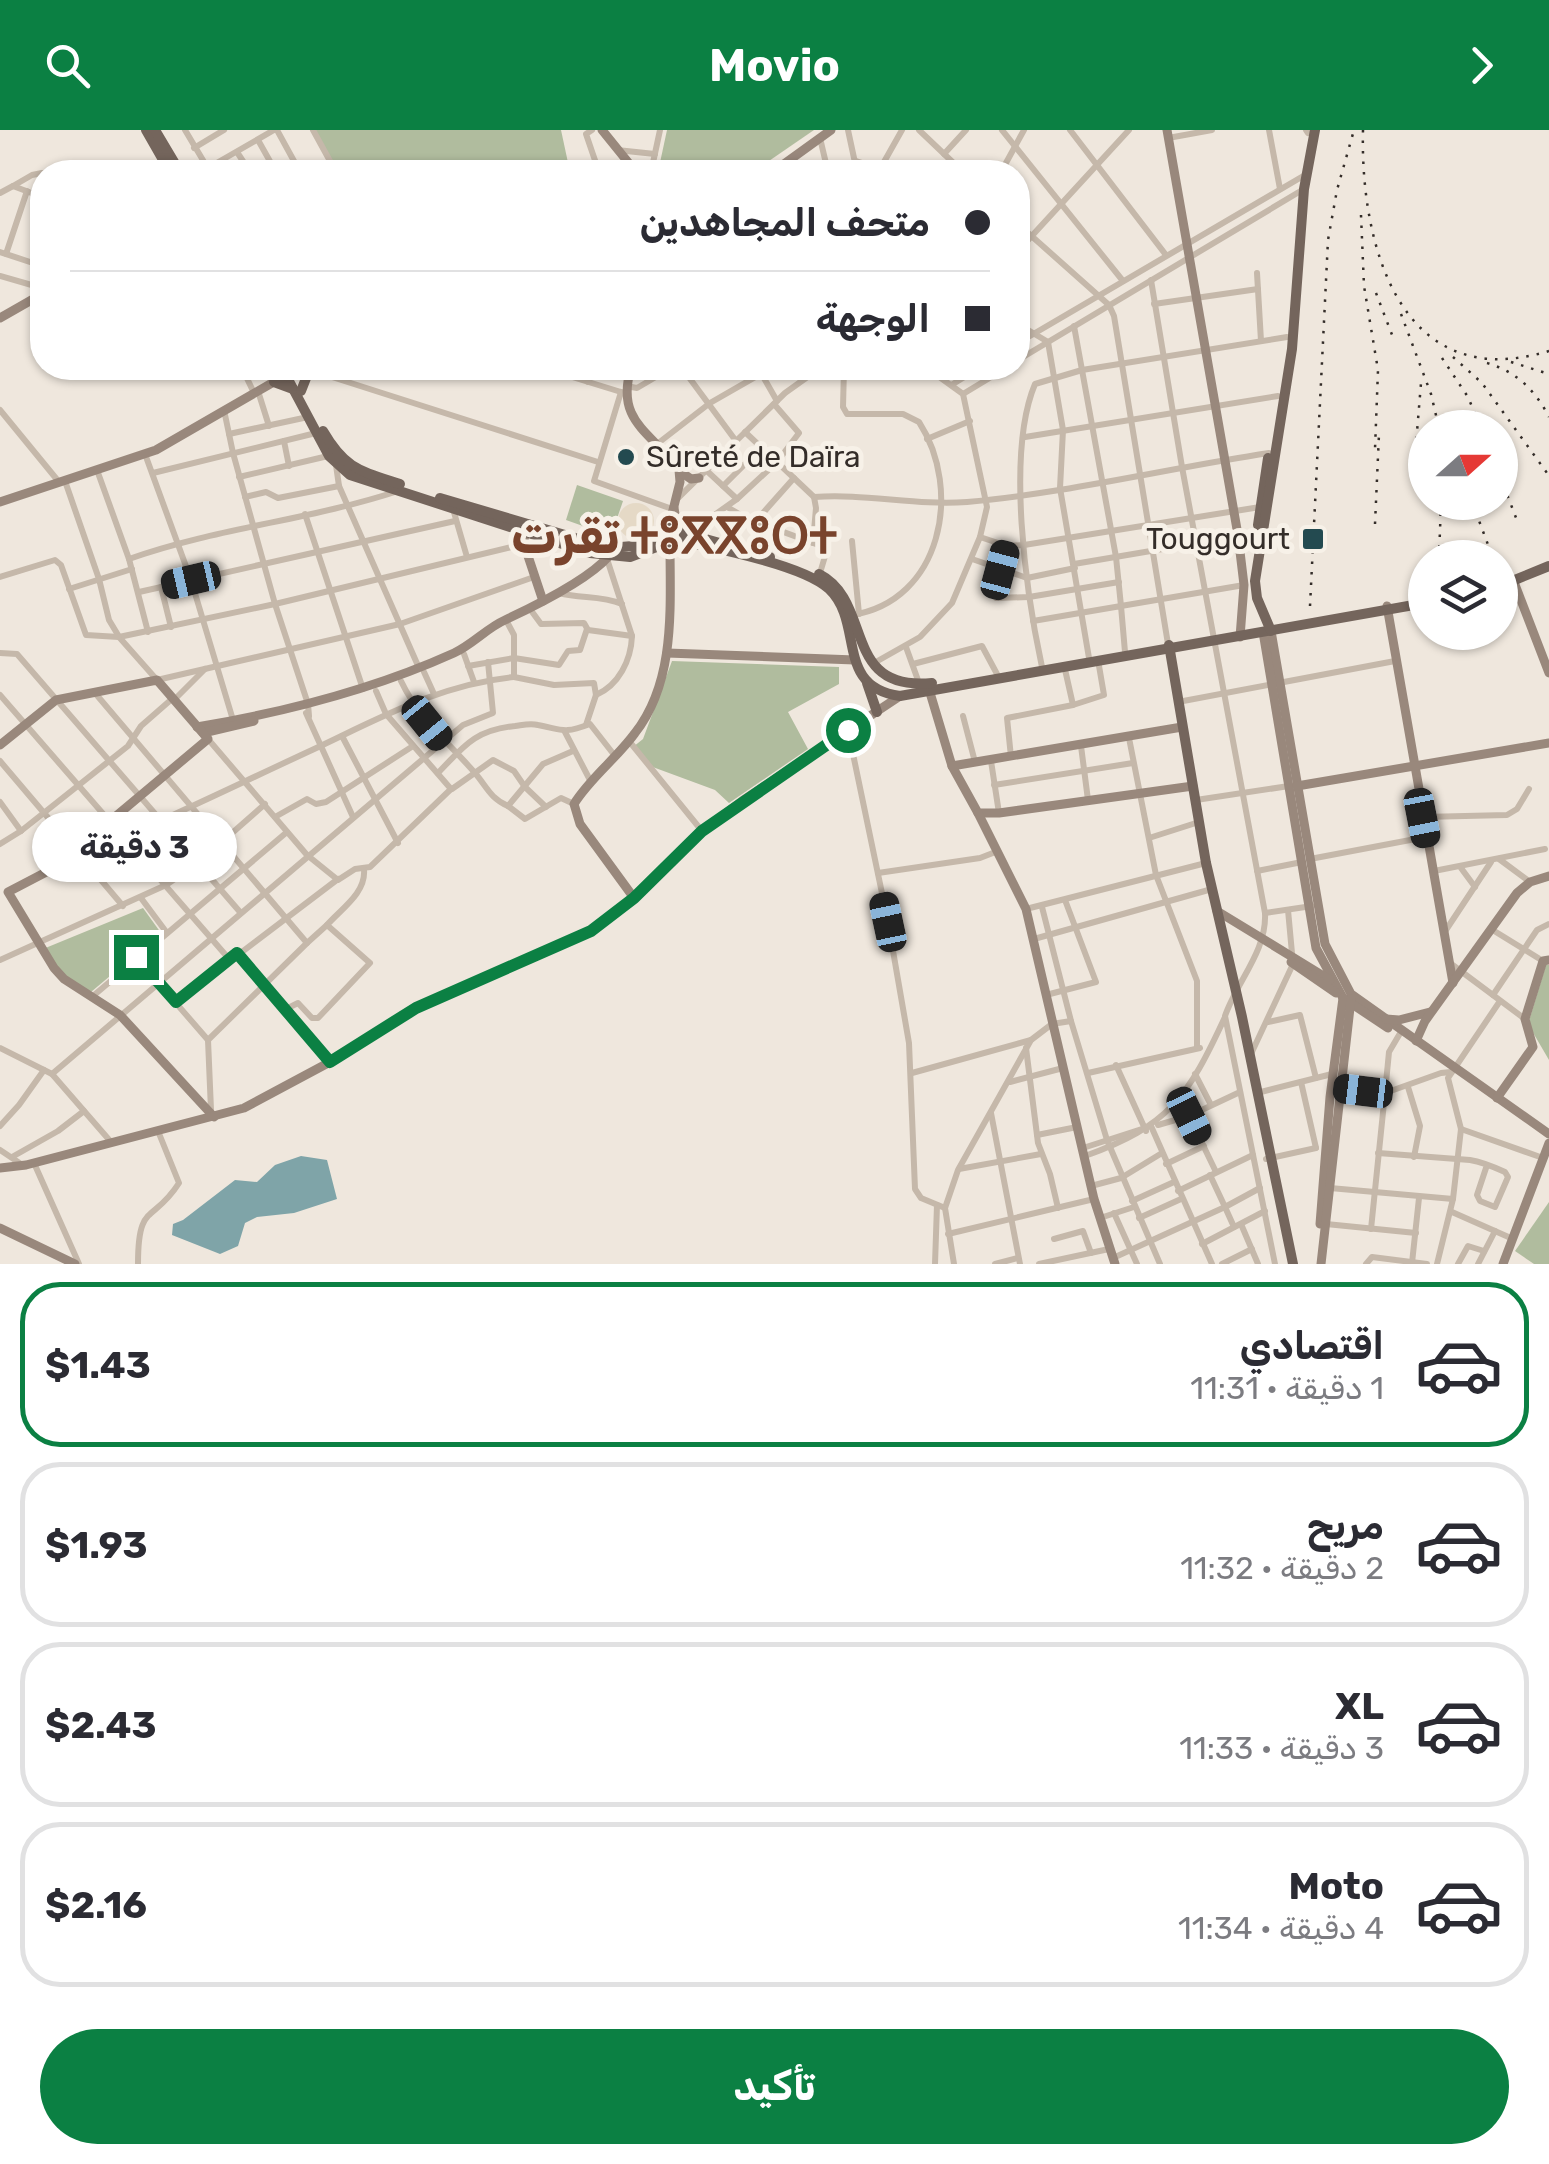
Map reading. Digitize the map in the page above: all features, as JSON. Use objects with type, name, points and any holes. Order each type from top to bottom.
[{"type":"main road","points":[[146,130],[163,160]]},
{"type":"main road","points":[[155,130],[173,160]]},
{"type":"main road","points":[[1266,629],[1250,587],[1287,337],[1309,131]]},
{"type":"main road","points":[[1266,629],[1255,581],[1292,349],[1302,183]]},
{"type":"main road","points":[[267,380],[263,388],[297,390]]},
{"type":"main road","points":[[293,380],[308,417],[333,460],[361,480],[400,491],[454,515],[608,558],[630,557],[676,536],[790,570],[824,585],[842,606],[854,660],[876,712]]},
{"type":"main road","points":[[297,390],[303,380]]},
{"type":"main road","points":[[297,390],[337,455],[348,466],[524,533],[617,548],[676,536],[820,574],[837,587],[855,614],[864,652],[873,664],[886,673],[925,686],[1169,647]]},
{"type":"main road","points":[[1518,583],[1549,568]]},
{"type":"main road","points":[[1095,659],[1408,604]]},
{"type":"main road","points":[[1169,647],[1206,863],[1235,991],[1233,1012],[1269,1158]]},
{"type":"main road","points":[[866,682],[900,696],[925,686],[1042,666],[1064,666]]},
{"type":"main road","points":[[1233,1012],[1250,1055],[1290,1264]]},
{"type":"street","points":[[184,130],[202,160]]},
{"type":"street","points":[[194,148],[224,130]]},
{"type":"street","points":[[225,160],[275,130],[293,160]]},
{"type":"street","points":[[313,130],[329,160]]},
{"type":"street","points":[[602,130],[626,160]]},
{"type":"street","points":[[615,148],[617,130]]},
{"type":"street","points":[[654,160],[660,130]]},
{"type":"street","points":[[790,160],[832,130]]},
{"type":"street","points":[[848,130],[856,160]]},
{"type":"street","points":[[885,160],[902,130]]},
{"type":"street","points":[[919,130],[950,160]]},
{"type":"street","points":[[944,154],[966,130]]},
{"type":"street","points":[[1002,130],[1026,160]]},
{"type":"street","points":[[1007,160],[1024,130]]},
{"type":"street","points":[[1070,130],[1166,255]]},
{"type":"street","points":[[1129,130],[1030,237],[1108,304],[1114,316],[1169,647]]},
{"type":"street","points":[[1212,130],[1168,134],[1238,535],[1244,585],[1240,634]]},
{"type":"street","points":[[1268,130],[1280,189]]},
{"type":"street","points":[[588,131],[595,160]]},
{"type":"street","points":[[820,138],[825,160]]},
{"type":"street","points":[[258,140],[269,160]]},
{"type":"street","points":[[615,148],[655,154]]},
{"type":"street","points":[[237,152],[242,160]]},
{"type":"street","points":[[1030,165],[1123,281]]},
{"type":"street","points":[[0,193],[30,175]]},
{"type":"street","points":[[1032,334],[1187,241],[1280,189],[1302,183]]},
{"type":"street","points":[[1030,353],[1302,183]]},
{"type":"street","points":[[13,186],[30,192]]},
{"type":"street","points":[[26,191],[3,253],[30,262]]},
{"type":"street","points":[[1257,273],[1261,340]]},
{"type":"street","points":[[0,276],[30,287]]},
{"type":"street","points":[[1151,280],[1172,414],[1265,913],[1263,941],[1235,991]]},
{"type":"street","points":[[1154,304],[1258,289]]},
{"type":"street","points":[[0,318],[30,299]]},
{"type":"street","points":[[1074,326],[1116,557],[1124,652]]},
{"type":"street","points":[[1032,334],[1048,342]]},
{"type":"street","points":[[1042,666],[1029,598],[1020,495],[1034,387],[1055,376],[1082,370],[1287,337]]},
{"type":"street","points":[[1011,758],[1007,718],[1104,695],[1082,612],[1060,488],[1063,430],[1048,342]]},
{"type":"street","points":[[255,380],[263,388],[269,426]]},
{"type":"street","points":[[0,502],[145,454],[274,380]]},
{"type":"street","points":[[342,380],[598,462]]},
{"type":"street","points":[[582,380],[624,391],[651,380]]},
{"type":"street","points":[[594,477],[627,380]]},
{"type":"street","points":[[691,380],[736,441]]},
{"type":"street","points":[[656,444],[749,380]]},
{"type":"street","points":[[676,536],[737,499],[777,462],[798,433],[764,380]]},
{"type":"street","points":[[674,507],[745,432],[804,380]]},
{"type":"street","points":[[844,380],[846,414],[910,416],[919,422],[927,438],[943,503],[930,556],[914,581],[886,604],[855,614],[852,541]]},
{"type":"street","points":[[873,664],[926,632],[952,603],[987,513],[964,394],[947,380]]},
{"type":"street","points":[[953,384],[959,380]]},
{"type":"street","points":[[964,394],[987,380]]},
{"type":"street","points":[[624,391],[634,418],[679,470],[690,479],[703,474]]},
{"type":"street","points":[[1025,437],[1278,396]]},
{"type":"street","points":[[0,410],[62,482],[99,579],[109,620],[119,636],[287,832],[338,880]]},
{"type":"street","points":[[224,410],[252,526],[306,707],[353,818]]},
{"type":"street","points":[[229,434],[308,417]]},
{"type":"street","points":[[927,438],[970,422]]},
{"type":"street","points":[[745,432],[814,496],[846,494],[943,503],[1020,495],[1269,453]]},
{"type":"street","points":[[152,474],[317,433]]},
{"type":"street","points":[[284,441],[289,466]]},
{"type":"street","points":[[723,486],[762,447]]},
{"type":"street","points":[[145,454],[191,580],[233,720]]},
{"type":"street","points":[[583,456],[596,483],[674,507]]},
{"type":"street","points":[[240,477],[333,460],[339,486],[434,694]]},
{"type":"street","points":[[96,470],[132,569],[148,632]]},
{"type":"street","points":[[574,804],[642,724],[658,689],[667,653],[679,470]]},
{"type":"street","points":[[703,474],[737,499]]},
{"type":"street","points":[[754,522],[794,478]]},
{"type":"street","points":[[245,497],[266,492],[278,498],[339,486]]},
{"type":"street","points":[[128,559],[178,541],[349,507],[400,491]]},
{"type":"street","points":[[813,543],[814,496]]},
{"type":"street","points":[[727,507],[826,551],[820,574]]},
{"type":"street","points":[[980,537],[1007,546],[1024,545],[1260,508]]},
{"type":"street","points":[[305,514],[363,689]]},
{"type":"street","points":[[139,592],[364,542],[454,515],[467,558]]},
{"type":"street","points":[[0,577],[55,560],[86,634],[119,636],[467,558],[524,533],[544,601]]},
{"type":"street","points":[[972,559],[1027,578],[1116,557],[1256,533]]},
{"type":"street","points":[[1007,546],[995,598],[1029,598],[1119,582]]},
{"type":"street","points":[[203,733],[401,682],[558,593],[608,558],[632,636],[632,649],[620,676],[596,695]]},
{"type":"street","points":[[69,589],[132,569]]},
{"type":"street","points":[[0,745],[56,700],[400,624],[534,577]]},
{"type":"street","points":[[1033,621],[1244,585]]},
{"type":"street","points":[[162,587],[171,627]]},
{"type":"street","points":[[1518,592],[1549,673]]},
{"type":"street","points":[[558,593],[575,598],[600,596],[622,604]]},
{"type":"street","points":[[1387,608],[1453,983]]},
{"type":"street","points":[[468,666],[514,658],[560,665],[568,651],[580,650],[586,629],[583,623],[542,624],[530,609]]},
{"type":"street","points":[[80,853],[165,777],[203,733],[233,720],[306,707],[422,670],[464,654],[510,621]]},
{"type":"street","points":[[510,621],[514,677]]},
{"type":"street","points":[[586,629],[632,636]]},
{"type":"street","points":[[1266,629],[1314,906],[1316,948],[1331,980]]},
{"type":"street","points":[[913,664],[982,646],[997,674]]},
{"type":"street","points":[[906,647],[925,686],[952,766],[1026,909],[1094,1199],[1112,1257]]},
{"type":"street","points":[[0,653],[17,654],[240,912]]},
{"type":"street","points":[[667,653],[854,660]]},
{"type":"street","points":[[464,654],[474,682]]},
{"type":"street","points":[[886,673],[888,657]]},
{"type":"street","points":[[1178,702],[1395,661]]},
{"type":"street","points":[[0,1126],[48,1072],[120,1016],[468,721],[493,713],[488,662]]},
{"type":"street","points":[[1064,666],[1073,705]]},
{"type":"street","points":[[0,844],[108,762],[133,740],[141,726],[206,669]]},
{"type":"street","points":[[212,1114],[120,1016],[60,975],[4,894],[80,853],[192,808],[386,714],[474,682],[514,677],[554,685],[594,683],[596,695],[586,724]]},
{"type":"street","points":[[401,682],[412,704],[494,800],[525,819],[564,798],[574,804],[580,824],[634,898]]},
{"type":"street","points":[[376,690],[386,714],[452,789]]},
{"type":"street","points":[[95,693],[307,943]]},
{"type":"street","points":[[0,694],[230,960]]},
{"type":"street","points":[[1,1168],[244,1108],[330,1062],[416,1008],[591,931],[634,898],[702,831],[900,696]]},
{"type":"street","points":[[963,716],[976,764]]},
{"type":"street","points":[[438,773],[469,740],[504,726],[536,724],[565,732],[586,724],[593,726],[616,756]]},
{"type":"street","points":[[952,766],[1182,728]]},
{"type":"street","points":[[848,730],[878,872],[912,1073],[915,1189],[921,1198],[941,1206]]},
{"type":"street","points":[[565,732],[592,782]]},
{"type":"street","points":[[342,736],[398,843]]},
{"type":"street","points":[[1129,738],[1156,875],[1196,980],[1197,1048]]},
{"type":"street","points":[[629,741],[702,831]]},
{"type":"street","points":[[1196,800],[1549,741]]},
{"type":"street","points":[[274,817],[307,799],[321,803],[413,746]]},
{"type":"street","points":[[1080,746],[1088,800]]},
{"type":"street","points":[[508,806],[544,764],[574,750]]},
{"type":"street","points":[[0,760],[123,906]]},
{"type":"street","points":[[176,1002],[338,880],[355,869],[364,870],[398,843],[452,789],[493,760],[512,768],[524,787],[546,807]]},
{"type":"street","points":[[990,761],[999,814]]},
{"type":"street","points":[[994,784],[1133,763]]},
{"type":"street","points":[[978,813],[999,814],[1193,786]]},
{"type":"street","points":[[1422,818],[1507,816],[1517,809],[1529,789]]},
{"type":"street","points":[[0,802],[21,831]]},
{"type":"street","points":[[0,960],[166,884],[198,862],[264,804]]},
{"type":"street","points":[[1149,838],[1199,822]]},
{"type":"street","points":[[93,996],[287,832]]},
{"type":"street","points":[[1256,871],[1426,837]]},
{"type":"street","points":[[1432,872],[1545,848]]},
{"type":"street","points":[[878,872],[980,858],[998,851]]},
{"type":"street","points":[[1444,933],[1496,860]]},
{"type":"street","points":[[1496,860],[1530,882]]},
{"type":"street","points":[[1026,909],[1206,863]]},
{"type":"street","points":[[1461,868],[1475,887]]},
{"type":"street","points":[[208,1040],[354,898],[365,878],[364,870]]},
{"type":"street","points":[[1370,1229],[1390,1052],[1425,1020],[1517,893],[1530,882],[1549,876]]},
{"type":"street","points":[[1034,939],[1212,889]]},
{"type":"street","points":[[141,898],[167,933]]},
{"type":"street","points":[[1046,995],[1096,982],[1065,900]]},
{"type":"street","points":[[1265,913],[1314,906]]},
{"type":"street","points":[[1314,906],[1347,996],[1342,1088],[1319,1264]]},
{"type":"street","points":[[1042,907],[1070,1021],[1108,1144],[1160,1264]]},
{"type":"street","points":[[1250,1055],[1295,960],[1288,910]]},
{"type":"street","points":[[1216,911],[1331,980],[1370,1015],[1549,1134]]},
{"type":"street","points":[[1492,995],[1537,930],[1549,924]]},
{"type":"street","points":[[284,1010],[298,1003],[313,1019],[318,1018],[370,962],[328,925]]},
{"type":"street","points":[[1491,929],[1546,961],[1525,1019],[1533,1047],[1497,1098]]},
{"type":"street","points":[[1295,960],[1310,957],[1316,948]]},
{"type":"street","points":[[237,953],[330,1062]]},
{"type":"street","points":[[136,957],[208,1040],[212,1114]]},
{"type":"street","points":[[1295,960],[1408,1037]]},
{"type":"street","points":[[1449,963],[1525,1019]]},
{"type":"street","points":[[1319,1264],[1334,1074],[1347,996]]},
{"type":"street","points":[[1437,1264],[1452,1212],[1461,1128],[1448,1081],[1500,1001]]},
{"type":"street","points":[[1386,1019],[1399,1020],[1432,1011]]},
{"type":"street","points":[[1149,1127],[1175,1105],[1233,1012]]},
{"type":"street","points":[[1233,1012],[1232,1046],[1274,1264]]},
{"type":"street","points":[[1267,1022],[1300,1015],[1316,1078]]},
{"type":"street","points":[[1346,1028],[1355,1018],[1370,1015]]},
{"type":"street","points":[[935,1264],[941,1206],[958,1170],[1029,1043],[1052,1024],[1070,1021]]},
{"type":"street","points":[[1216,1036],[1232,1046]]},
{"type":"street","points":[[912,1073],[1029,1043]]},
{"type":"street","points":[[1029,1043],[1037,1135],[1058,1208]]},
{"type":"street","points":[[1088,1073],[1211,1046]]},
{"type":"street","points":[[0,1048],[48,1072],[111,1142]]},
{"type":"street","points":[[1116,1065],[1212,1264]]},
{"type":"street","points":[[1009,1082],[1063,1068]]},
{"type":"street","points":[[1342,1088],[1385,1093],[1452,1070]]},
{"type":"street","points":[[1195,1074],[1211,1106]]},
{"type":"street","points":[[1257,1093],[1334,1074]]},
{"type":"street","points":[[1301,1082],[1316,1148]]},
{"type":"street","points":[[1408,1087],[1420,1126],[1414,1157]]},
{"type":"street","points":[[1084,1152],[1189,1116],[1240,1092]]},
{"type":"street","points":[[12,1158],[84,1111]]},
{"type":"street","points":[[991,1112],[1019,1261],[995,1264]]},
{"type":"street","points":[[1189,1116],[1225,1207],[1258,1264]]},
{"type":"street","points":[[1037,1135],[1078,1126]]},
{"type":"street","points":[[1461,1128],[1543,1158]]},
{"type":"street","points":[[138,1264],[142,1224],[179,1183],[158,1131]]},
{"type":"street","points":[[1503,1264],[1549,1143]]},
{"type":"street","points":[[1269,1158],[1327,1145]]},
{"type":"street","points":[[1166,1164],[1204,1146]]},
{"type":"street","points":[[0,1150],[29,1164],[77,1264]]},
{"type":"street","points":[[1378,1153],[1487,1165],[1508,1175],[1495,1207],[1480,1201],[1477,1195],[1487,1165]]},
{"type":"street","points":[[958,1170],[1041,1154]]},
{"type":"street","points":[[1091,1186],[1121,1178],[1162,1154]]},
{"type":"street","points":[[1139,1218],[1253,1155]]},
{"type":"street","points":[[1099,1218],[1174,1182]]},
{"type":"street","points":[[1039,1264],[1072,1260],[1091,1252],[1112,1257],[1132,1252],[1260,1188]]},
{"type":"street","points":[[1330,1188],[1454,1199]]},
{"type":"street","points":[[1412,1264],[1419,1198]]},
{"type":"street","points":[[948,1234],[1094,1199]]},
{"type":"street","points":[[941,1206],[954,1264]]},
{"type":"street","points":[[1202,1244],[1265,1211]]},
{"type":"street","points":[[1452,1212],[1513,1239]]},
{"type":"street","points":[[1114,1213],[1136,1264]]},
{"type":"street","points":[[1326,1224],[1416,1233]]},
{"type":"street","points":[[0,1228],[77,1264]]},
{"type":"street","points":[[1478,1264],[1494,1230]]},
{"type":"street","points":[[1054,1239],[1084,1231],[1091,1252]]},
{"type":"street","points":[[1458,1264],[1468,1246],[1484,1251]]},
{"type":"street","points":[[1222,1264],[1252,1250]]},
{"type":"street","points":[[1366,1264],[1372,1257],[1427,1264]]},
{"type":"green space","points":[[315,130],[561,130],[567,160],[332,160]]},
{"type":"green space","points":[[667,130],[814,130],[770,160],[661,160]]},
{"type":"green space","points":[[577,485],[623,501],[611,536],[566,520]]},
{"type":"green space","points":[[672,661],[839,667],[839,684],[788,712],[808,749],[729,803],[715,790],[650,766],[633,747],[643,739]]},
{"type":"green space","points":[[143,908],[161,933],[91,992],[65,979],[43,949]]},
{"type":"green space","points":[[1549,965],[1549,1060],[1528,1024]]},
{"type":"green space","points":[[1549,1202],[1549,1264],[1534,1264],[1515,1251]]},
{"type":"shaded area","points":[[636,503],[649,508],[654,521],[649,534],[636,539],[623,534],[618,521],[623,508]]},
{"type":"water","points":[[301,1156],[327,1160],[337,1199],[294,1213],[257,1217],[245,1223],[238,1246],[220,1254],[172,1235],[173,1224],[235,1180],[257,1182],[275,1165]]},
{"type":"railway","points":[[1310,606],[1328,240],[1354,130]]},
{"type":"railway","points":[[1363,130],[1370,220],[1382,263],[1399,301],[1424,331],[1457,352],[1498,359],[1549,351]]},
{"type":"railway","points":[[1361,215],[1364,286],[1378,370],[1375,449]]},
{"type":"railway","points":[[1376,293],[1394,340]]},
{"type":"railway","points":[[1401,314],[1435,410]]},
{"type":"railway","points":[[1453,357],[1482,383],[1547,473]]},
{"type":"railway","points":[[1442,358],[1473,410]]},
{"type":"railway","points":[[1511,362],[1549,374]]},
{"type":"railway","points":[[1487,363],[1524,383],[1549,417]]},
{"type":"railway","points":[[1419,410],[1421,383]]},
{"type":"railway","points":[[1375,524],[1379,434]]},
{"type":"railway","points":[[1440,520],[1440,540]]},
{"type":"railway","points":[[1479,520],[1486,540]]},
{"type":"place","name":"Sûreté de Daïra","points":[[626,457]]},
{"type":"place","name":"Touggourt","points":[[1313,539]]},
{"type":"district","name":"تقرت ⵜⵓⴳⴳⵓⵔⵜ","points":[[674,536]]},
{"type":"route","points":[[136,957],[176,1002],[237,953],[330,1062],[416,1008],[591,931],[634,898],[702,831],[848,730]]}]
